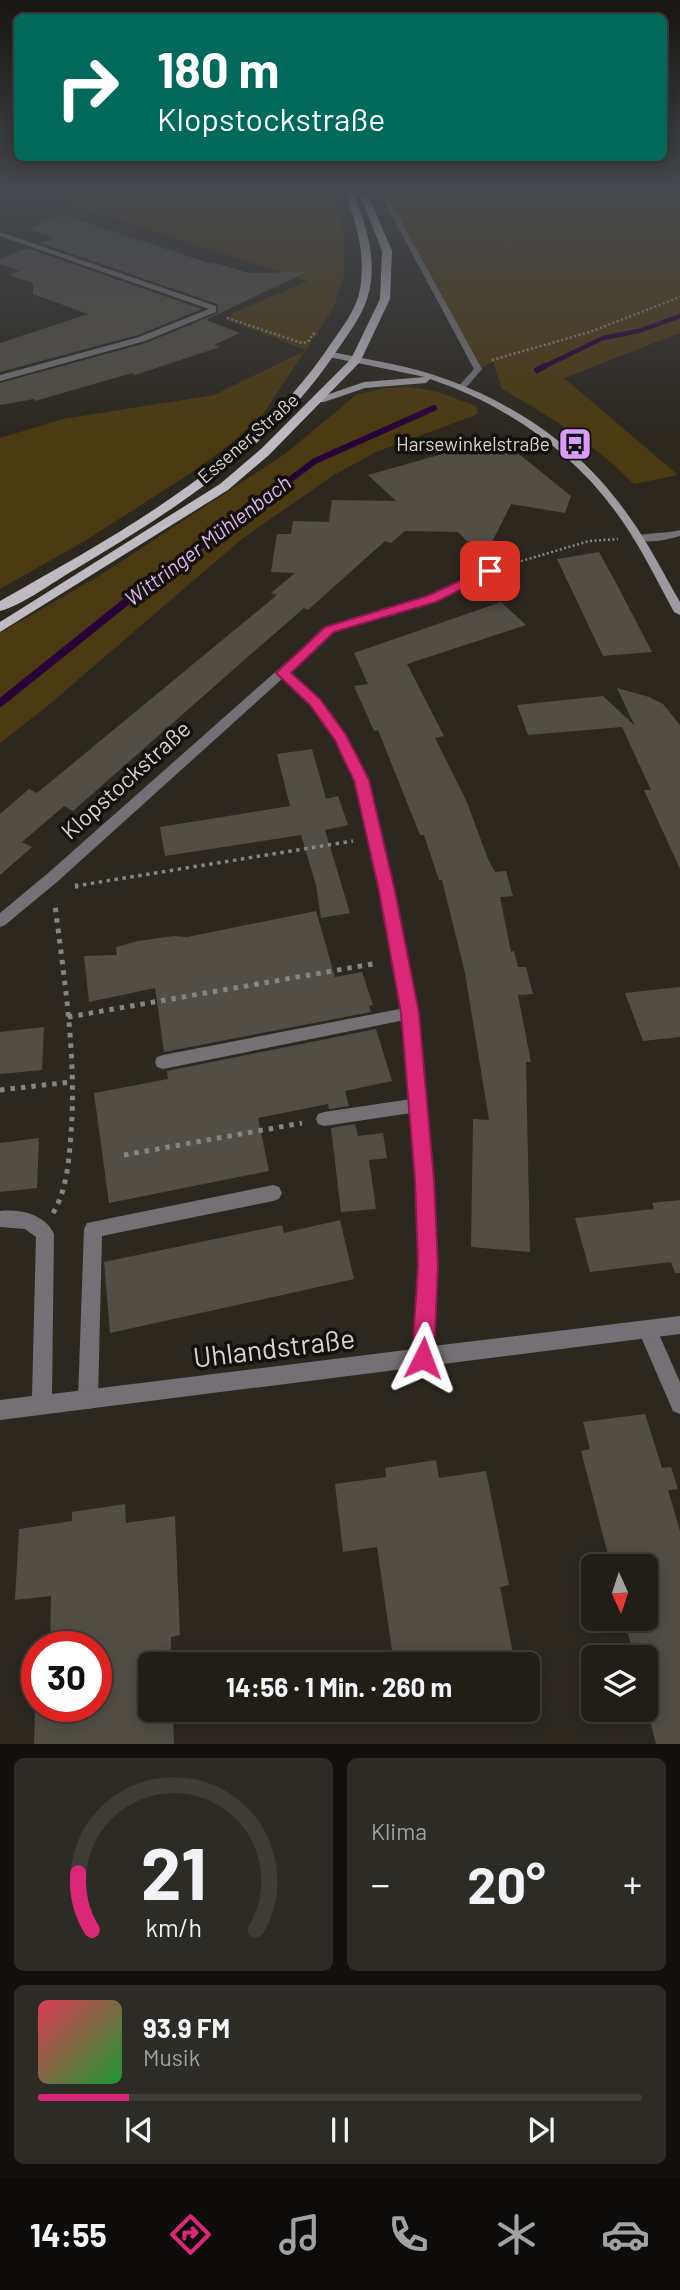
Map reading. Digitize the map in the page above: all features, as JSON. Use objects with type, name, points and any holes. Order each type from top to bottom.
[{"type":"main road","name":"Essener Straße","points":[[0,607],[111,544],[253,441],[286,410],[332,355],[363,296],[366,271]]},
{"type":"main road","name":"Essener Straße","points":[[0,628],[224,487],[321,400],[356,360],[385,299],[388,271]]},
{"type":"main road","points":[[332,355],[437,379],[461,388],[537,429],[590,472],[616,503],[680,612]]},
{"type":"main road","points":[[321,400],[364,385],[437,379]]},
{"type":"street","points":[[0,378],[142,339],[212,313],[213,308],[108,271]]},
{"type":"street","points":[[425,271],[478,369],[461,388]]},
{"type":"street","points":[[637,538],[666,537],[680,533]]},
{"type":"street","name":"Klopstockstraße","points":[[0,921],[52,884],[329,630],[431,599],[490,571]]},
{"type":"street","points":[[283,673],[315,702],[341,739],[361,780],[400,959],[410,1013],[428,1265],[423,1358]]},
{"type":"street","points":[[163,1062],[410,1013]]},
{"type":"street","points":[[324,1119],[418,1105]]},
{"type":"street","points":[[88,1399],[93,1229],[273,1193]]},
{"type":"street","points":[[0,1219],[24,1220],[39,1225],[46,1234],[42,1404]]},
{"type":"street","name":"Uhlandstraße","points":[[0,1410],[680,1325]]},
{"type":"street","points":[[647,1330],[680,1404]]},
{"type":"path","points":[[490,361],[590,332],[680,297]]},
{"type":"path","points":[[212,313],[302,343],[308,342],[313,334],[326,335]]},
{"type":"path","points":[[490,571],[589,541],[637,538]]},
{"type":"path","points":[[39,1225],[59,1207],[68,1177],[72,1049],[52,884],[374,837]]},
{"type":"path","points":[[68,1017],[400,959]]},
{"type":"path","points":[[0,1090],[71,1082]]},
{"type":"path","points":[[124,1155],[324,1119]]},
{"type":"shaded area","points":[[278,271],[344,271],[333,309],[306,350],[228,320],[233,313],[308,281]]},
{"type":"shaded area","points":[[425,271],[680,271],[680,333],[564,378],[678,475],[634,484],[572,432],[502,389],[493,362],[478,369]]},
{"type":"shaded area","points":[[306,350],[263,414],[234,441],[194,471],[88,539],[0,589],[0,438],[63,419],[214,395]]},
{"type":"shaded area","points":[[411,387],[438,392],[476,406],[478,414],[376,452],[334,475],[243,538],[45,708],[0,743],[0,633],[102,574],[285,454],[356,395],[385,388]]},
{"type":"building","points":[[18,271],[94,271],[202,309],[138,335],[0,372],[0,343],[88,314],[33,294],[33,283],[9,275]]},
{"type":"building","points":[[122,271],[306,272],[206,320],[240,333],[214,345],[220,347],[135,375],[132,373],[35,401],[34,399],[0,405],[0,383],[146,343],[218,313],[217,304]]},
{"type":"building","points":[[499,438],[571,496],[565,513],[511,504],[491,544],[467,541],[458,532],[405,531],[391,543],[385,541],[308,610],[304,608],[73,811],[64,806],[22,842],[32,847],[0,875],[0,814],[29,789],[37,793],[277,595],[271,593],[295,573],[271,572],[277,534],[291,534],[293,521],[329,522],[332,500],[396,501],[368,475]]},
{"type":"building","points":[[599,552],[652,652],[603,656],[557,559]]},
{"type":"building","points":[[501,602],[526,625],[407,664],[444,736],[435,738],[466,800],[488,859],[495,872],[506,871],[513,896],[500,897],[511,952],[514,951],[518,967],[526,967],[533,994],[518,995],[531,1062],[526,1062],[530,1252],[471,1247],[473,1119],[489,1120],[465,973],[442,880],[439,880],[424,835],[420,835],[378,730],[374,731],[354,686],[368,684],[354,653]]},
{"type":"building","points":[[617,688],[663,704],[680,725],[680,869],[644,790],[651,790],[622,727],[528,735],[517,705],[603,696],[635,726]]},
{"type":"building","points":[[312,749],[326,799],[338,796],[348,825],[325,830],[350,913],[321,918],[316,885],[301,835],[165,856],[160,827],[290,806],[277,754]]},
{"type":"building","points":[[316,911],[335,977],[362,972],[373,1005],[369,1006],[371,1012],[164,1052],[155,988],[89,1002],[84,956],[117,955],[116,947],[138,941],[187,937]]},
{"type":"building","points":[[680,987],[680,1037],[643,1041],[625,993]]},
{"type":"building","points":[[44,1027],[42,1070],[0,1074],[0,1032]]},
{"type":"building","points":[[376,1029],[392,1081],[345,1091],[349,1106],[329,1109],[328,1104],[258,1118],[269,1171],[109,1203],[94,1093],[168,1079],[167,1071]]},
{"type":"building","points":[[355,1124],[358,1136],[383,1133],[387,1158],[369,1160],[376,1209],[341,1212],[331,1128]]},
{"type":"building","points":[[39,1138],[37,1188],[0,1192],[0,1143]]},
{"type":"building","points":[[680,1200],[680,1273],[675,1273],[671,1262],[590,1272],[575,1218],[654,1209],[652,1203]]},
{"type":"building","points":[[340,1220],[354,1279],[110,1333],[104,1262],[282,1225],[284,1233]]},
{"type":"building","points":[[645,1414],[662,1468],[671,1467],[678,1489],[668,1490],[680,1531],[680,1744],[656,1744],[650,1722],[658,1722],[658,1645],[631,1645],[627,1631],[658,1631],[658,1554],[608,1554],[581,1451],[590,1449],[583,1422]]},
{"type":"building","points":[[436,1460],[439,1478],[486,1471],[509,1585],[500,1587],[513,1652],[392,1652],[377,1547],[343,1552],[335,1484],[386,1477],[385,1468]]},
{"type":"building","points":[[125,1504],[126,1523],[175,1516],[180,1635],[171,1637],[171,1652],[138,1652],[138,1722],[173,1722],[174,1744],[34,1744],[35,1722],[112,1722],[112,1631],[50,1631],[51,1596],[15,1600],[19,1529],[72,1521],[72,1512]]},
{"type":"waterway","name":"Wittringer Mühlenbach","points":[[541,368],[603,338],[639,331],[680,316]]},
{"type":"waterway","name":"Wittringer Mühlenbach","points":[[541,368],[545,366]]},
{"type":"waterway","name":"Wittringer Mühlenbach","points":[[537,370],[541,368]]},
{"type":"waterway","name":"Wittringer Mühlenbach","points":[[135,595],[315,461],[434,408]]},
{"type":"waterway","name":"Wittringer Mühlenbach","points":[[0,703],[137,593]]},
{"type":"place","name":"Harsewinkelstraße","points":[[575,444]]},
{"type":"route","points":[[423,1358],[428,1265],[424,1180],[410,1013],[387,891],[361,780],[341,739],[315,702],[283,673],[329,630],[431,599],[490,571]]}]
